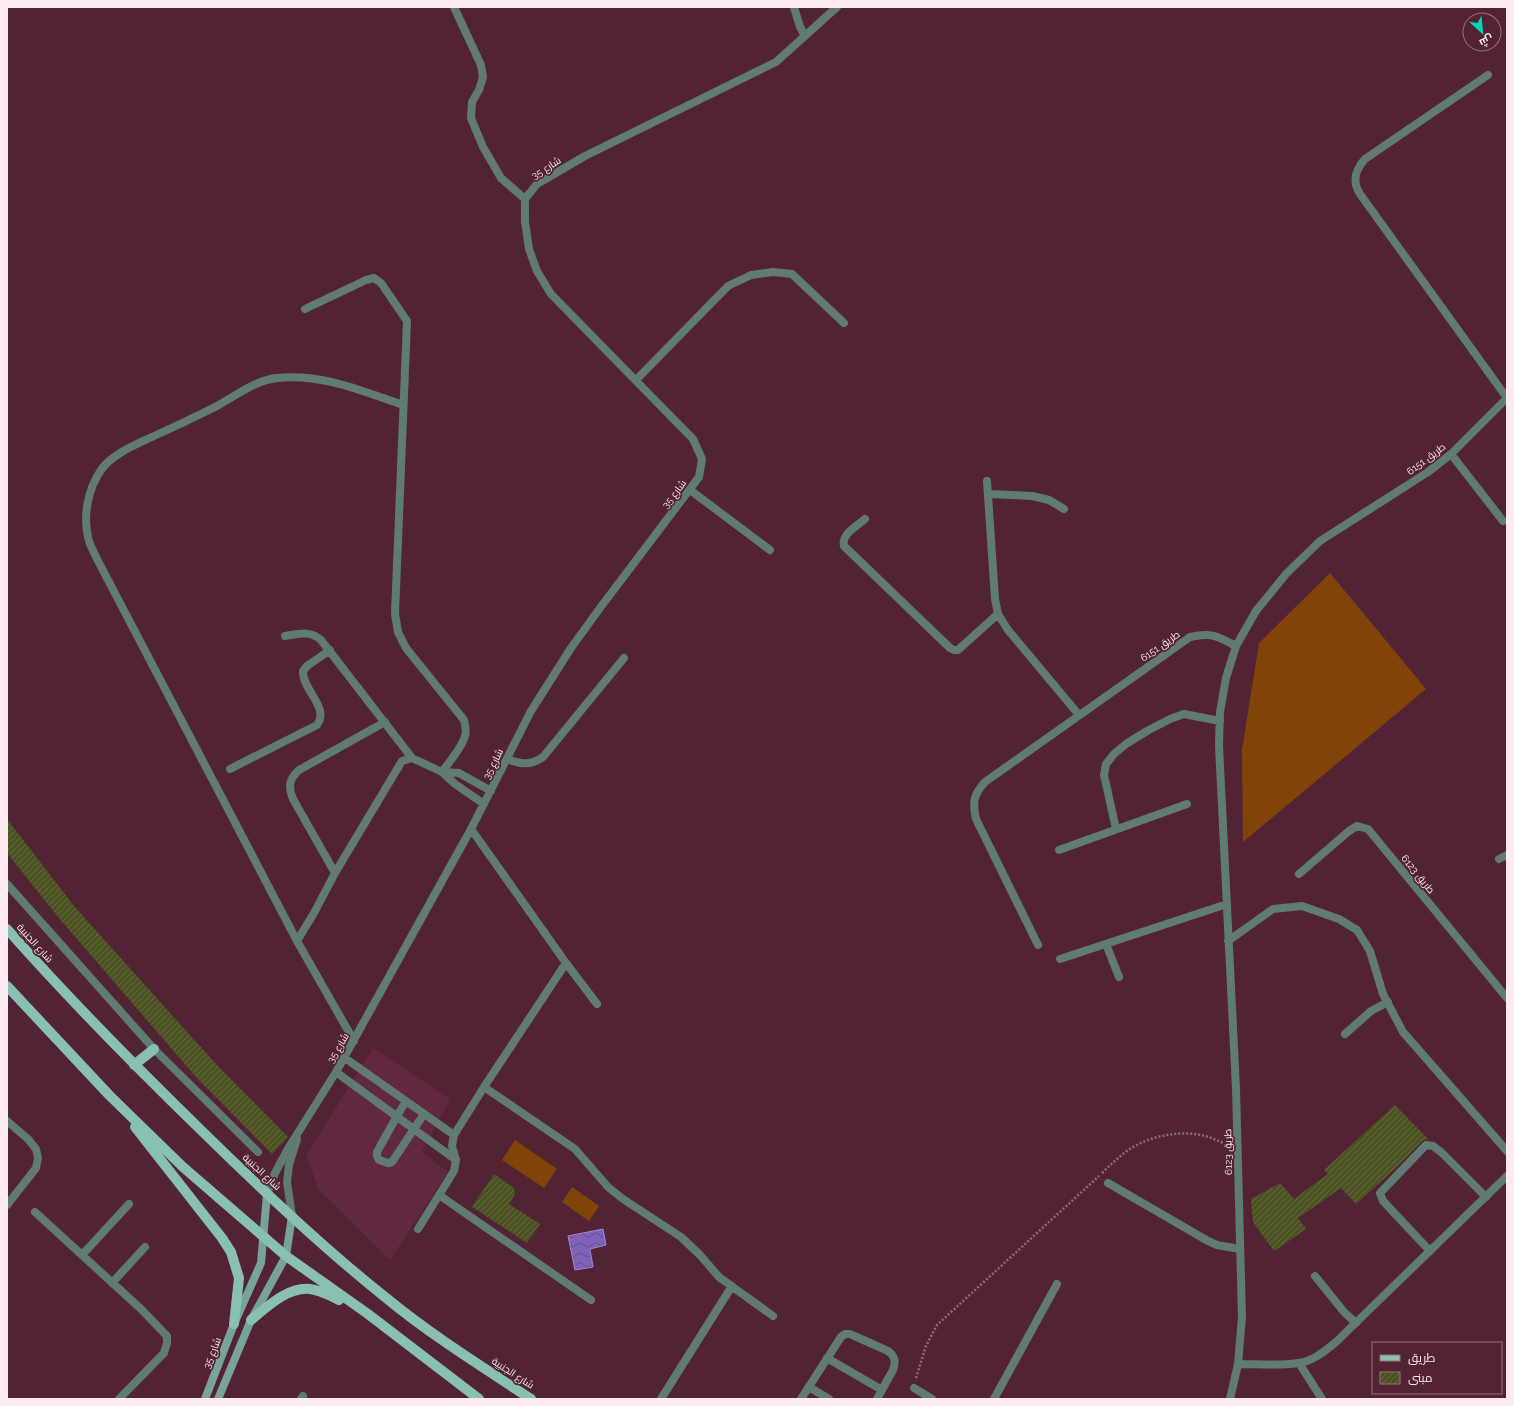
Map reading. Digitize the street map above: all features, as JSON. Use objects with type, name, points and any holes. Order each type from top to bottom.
[{"type":"main road","name":"شارع الجنبية","points":[[7,929],[41,968],[134,1065],[312,1236],[391,1302],[446,1343],[530,1399]]},
{"type":"main road","points":[[9,992],[110,1096],[183,1167],[286,1256],[368,1314],[479,1399]]},
{"type":"main road","points":[[134,1065],[154,1049]]},
{"type":"main road","points":[[110,1096],[218,1232],[231,1252],[239,1278],[234,1324]]},
{"type":"main road","points":[[251,1320],[272,1303],[286,1295],[296,1291],[310,1289],[328,1294],[368,1314]]},
{"type":"street","points":[[454,7],[481,65],[483,77],[479,90],[472,102],[471,118],[483,147],[501,178],[525,199]]},
{"type":"street","points":[[794,7],[800,27],[806,36]]},
{"type":"street","name":"شارع 35","points":[[205,1399],[234,1324],[261,1263],[267,1194],[275,1173],[289,1147],[345,1058],[471,829],[531,711],[571,648],[700,477],[702,459],[693,439],[551,294],[537,271],[529,249],[525,222],[525,199],[537,184],[584,156],[764,69],[786,55],[837,7]]},
{"type":"street","points":[[1488,75],[1366,159],[1357,170],[1355,182],[1360,194],[1507,398]]},
{"type":"street","points":[[636,380],[728,286],[751,276],[773,272],[792,274],[844,323]]},
{"type":"street","points":[[304,309],[370,278],[378,280],[407,321],[395,614],[398,632],[406,648],[464,720],[466,728],[465,736],[462,743],[442,772]]},
{"type":"street","points":[[354,1041],[296,941],[97,559],[88,537],[86,514],[90,490],[101,469],[121,452],[211,410],[257,383],[275,378],[293,377],[329,381],[403,405]]},
{"type":"street","name":"طريق 6151","points":[[1038,945],[976,819],[974,799],[978,789],[985,782],[1190,637],[1204,634],[1217,636],[1236,646],[1256,611],[1286,574],[1320,541],[1428,472],[1451,454],[1507,398]]},
{"type":"street","points":[[1451,454],[1503,521]]},
{"type":"street","points":[[987,481],[995,599],[998,614],[1008,630],[1079,715]]},
{"type":"street","points":[[690,490],[770,550]]},
{"type":"street","points":[[988,494],[1032,496],[1049,500],[1064,509]]},
{"type":"street","points":[[866,519],[847,535],[843,542],[844,546],[950,648],[958,650],[998,614]]},
{"type":"street","points":[[285,636],[304,633],[311,634],[321,640],[412,758],[442,772],[454,784],[484,804]]},
{"type":"street","name":"طريق 6123","points":[[1230,1399],[1238,1364],[1242,1317],[1236,1088],[1219,746],[1220,712],[1226,678],[1236,646]]},
{"type":"street","points":[[230,769],[317,725],[320,721],[321,714],[304,679],[303,671],[307,666],[330,650]]},
{"type":"street","points":[[507,759],[521,764],[536,762],[543,757],[624,658]]},
{"type":"street","points":[[1116,829],[1104,775],[1106,764],[1114,754],[1146,731],[1184,714],[1220,721]]},
{"type":"street","points":[[335,873],[293,798],[290,791],[290,783],[293,775],[299,770],[385,722]]},
{"type":"street","points":[[296,941],[314,913],[335,873],[399,765],[406,759],[412,758]]},
{"type":"street","points":[[442,772],[459,773],[491,791]]},
{"type":"street","points":[[1059,850],[1187,804]]},
{"type":"street","name":"طريق 6123","points":[[1299,874],[1349,831],[1358,826],[1368,829],[1507,998]]},
{"type":"street","points":[[471,829],[566,963],[597,1004]]},
{"type":"street","points":[[1499,859],[1507,855]]},
{"type":"street","points":[[7,884],[154,1049],[258,1152]]},
{"type":"street","points":[[1060,960],[1227,904]]},
{"type":"street","points":[[1228,941],[1273,909],[1302,906],[1339,919],[1357,930],[1370,951],[1384,994],[1403,1032],[1507,1151]]},
{"type":"street","points":[[1106,944],[1119,977]]},
{"type":"street","points":[[418,1229],[454,1171],[456,1160],[452,1146],[454,1135],[566,963]]},
{"type":"street","points":[[1345,1034],[1371,1011],[1388,1002]]},
{"type":"street","points":[[345,1058],[454,1135]]},
{"type":"street","points":[[336,1072],[456,1160]]},
{"type":"street","points":[[484,1087],[575,1149],[608,1186],[624,1199],[681,1237],[719,1277],[773,1316]]},
{"type":"street","points":[[406,1101],[377,1152],[379,1160],[388,1163],[392,1162],[424,1114]]},
{"type":"street","points":[[7,1121],[28,1139],[36,1149],[38,1158],[36,1168],[7,1205]]},
{"type":"street","name":"شارع 35","points":[[218,1399],[251,1320],[286,1256],[292,1216],[288,1182],[289,1165],[298,1134]]},
{"type":"street","points":[[1430,1251],[1383,1202],[1380,1193],[1426,1145],[1432,1146],[1441,1152],[1486,1197]]},
{"type":"street","points":[[1238,1364],[1299,1364],[1325,1352],[1507,1176]]},
{"type":"street","points":[[1108,1183],[1216,1245],[1240,1249]]},
{"type":"street","points":[[439,1195],[591,1300]]},
{"type":"street","points":[[82,1255],[129,1204]]},
{"type":"street","points":[[35,1212],[167,1336],[168,1343],[164,1353],[119,1399]]},
{"type":"street","points":[[112,1283],[145,1247]]},
{"type":"street","points":[[1316,1276],[1344,1312],[1356,1323]]},
{"type":"street","points":[[994,1399],[1057,1284]]},
{"type":"street","points":[[661,1399],[732,1286]]},
{"type":"street","points":[[801,1399],[841,1337],[845,1334],[850,1334],[888,1351],[895,1359],[895,1365],[877,1399]]},
{"type":"street","points":[[827,1358],[882,1390]]},
{"type":"street","points":[[1299,1364],[1322,1399]]},
{"type":"street","points":[[809,1387],[829,1399]]},
{"type":"street","points":[[914,1388],[932,1399]]},
{"type":"path","points":[[914,1388],[917,1371],[926,1346],[937,1325],[1124,1153],[1142,1143],[1162,1136],[1186,1133],[1204,1136],[1238,1148]]},
{"type":"shaded area","points":[[1330,573],[1426,689],[1243,842],[1242,750],[1259,643]]},
{"type":"shaded area","points":[[373,1048],[450,1099],[422,1152],[448,1172],[390,1260],[319,1190],[306,1156]]},
{"type":"shaded area","points":[[515,1140],[557,1169],[544,1188],[502,1160]]},
{"type":"shaded area","points":[[572,1187],[599,1206],[589,1221],[562,1202]]},
{"type":"water","points":[[603,1229],[606,1245],[590,1249],[593,1267],[575,1270],[568,1236]]},
{"type":"building","points":[[7,819],[74,906],[215,1063],[288,1137],[272,1154],[196,1077],[58,917],[7,853]]},
{"type":"building","points":[[1395,1105],[1428,1139],[1422,1141],[1400,1164],[1356,1204],[1341,1188],[1298,1218],[1306,1229],[1274,1251],[1253,1222],[1251,1199],[1280,1183],[1294,1199],[1328,1174],[1324,1170]]},
{"type":"building","points":[[494,1174],[514,1188],[515,1194],[509,1204],[540,1224],[527,1243],[472,1207]]}]
